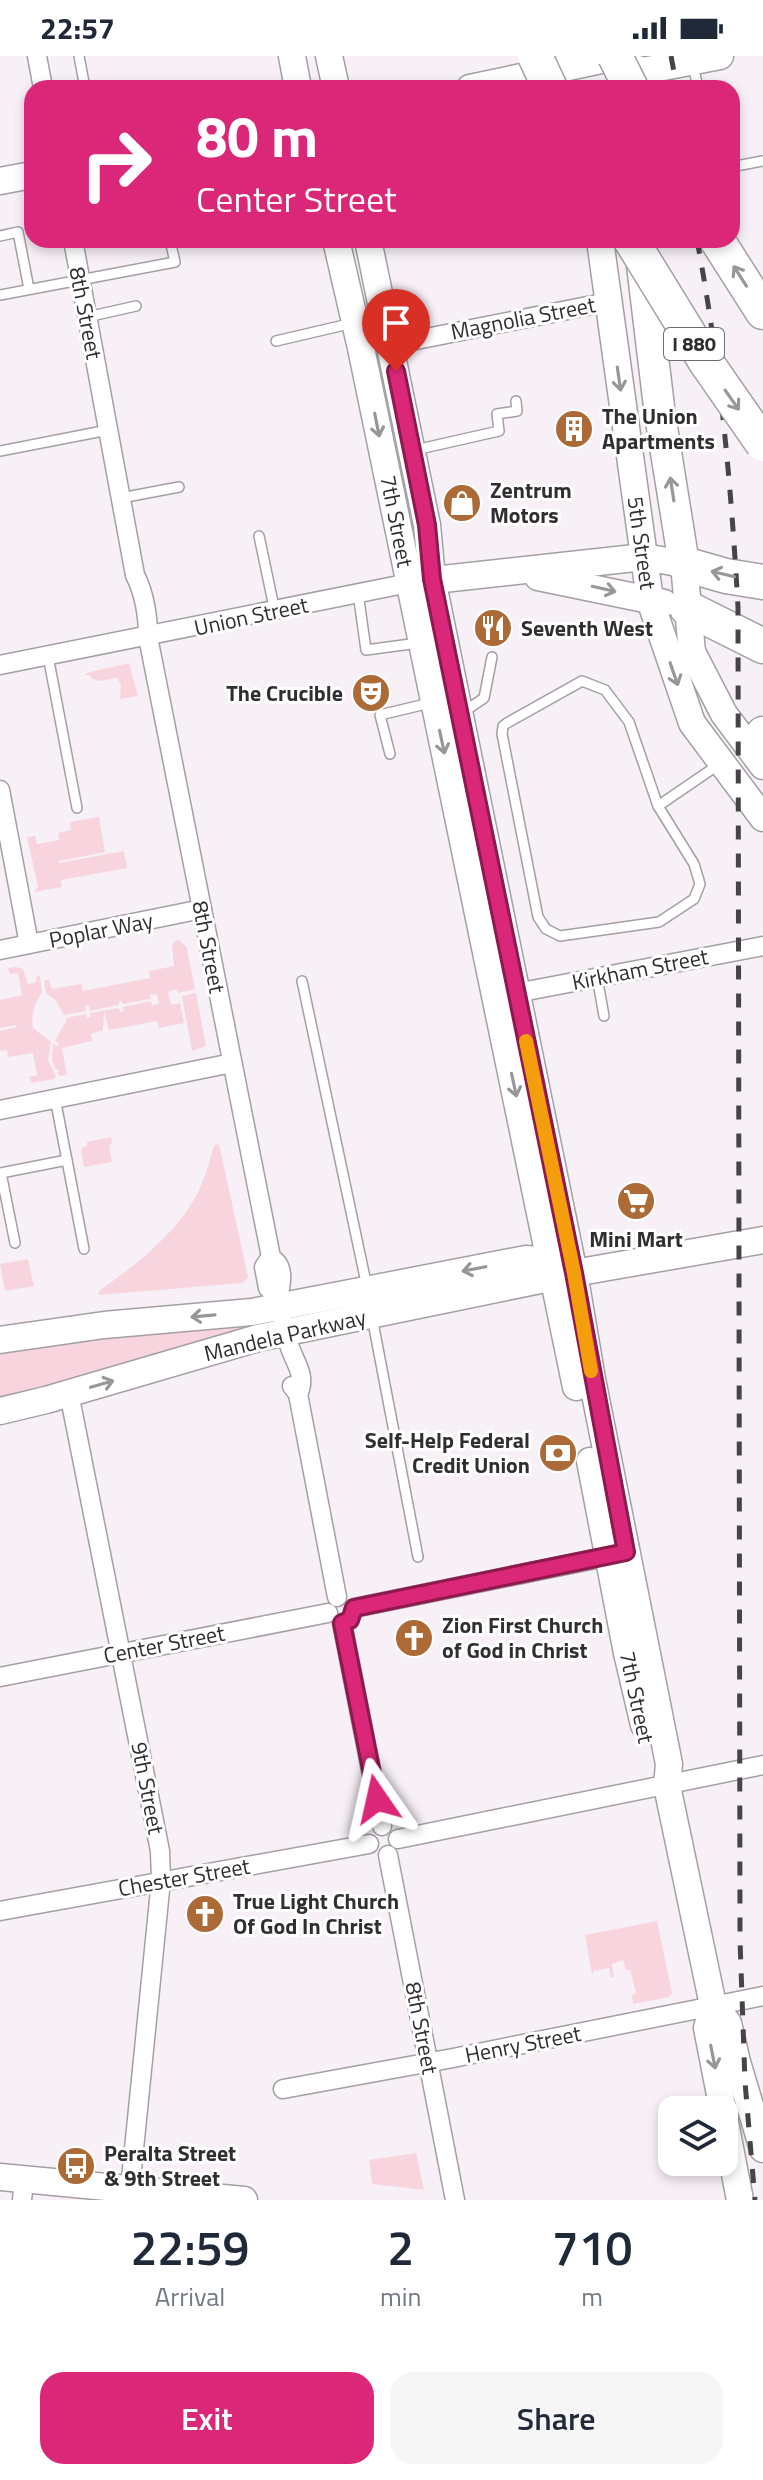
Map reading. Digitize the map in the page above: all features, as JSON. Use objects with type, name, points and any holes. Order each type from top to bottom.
[{"type":"highway","points":[[535,56],[569,74]]},
{"type":"highway","points":[[615,63],[626,80]]},
{"type":"highway","name":"I 880","points":[[636,248],[686,331],[763,444]]},
{"type":"highway","points":[[722,248],[763,312]]},
{"type":"highway","points":[[684,564],[763,582]]},
{"type":"highway","points":[[687,608],[763,646]]},
{"type":"highway","points":[[763,734],[763,758]]},
{"type":"main road","points":[[292,56],[296,80]]},
{"type":"main road","points":[[329,56],[334,80]]},
{"type":"main road","points":[[527,80],[615,63],[643,71],[720,56]]},
{"type":"main road","points":[[0,181],[24,176]]},
{"type":"main road","name":"7th Street","points":[[338,248],[420,581],[460,715],[516,993],[559,1272]]},
{"type":"main road","name":"7th Street","points":[[370,248],[427,525],[420,581],[422,642],[617,1554],[652,1767],[667,1786],[713,2005],[707,2028],[720,2096]]},
{"type":"main road","name":"5th Street","points":[[601,248],[650,600],[692,723],[763,818]]},
{"type":"main road","name":"5th Street","points":[[639,248],[660,415],[684,564],[692,652],[724,714],[763,766]]},
{"type":"main road","name":"Union Street","points":[[420,581],[644,557],[684,564]]},
{"type":"main road","name":"Union Street","points":[[502,571],[687,608]]},
{"type":"main road","name":"Mandela Parkway","points":[[0,1340],[104,1325],[252,1312],[280,1300],[369,1302],[763,1240]]},
{"type":"main road","name":"Mandela Parkway","points":[[0,1411],[288,1342],[369,1302]]},
{"type":"main road","name":"7th Street","points":[[713,2005],[728,2023],[763,2149]]},
{"type":"main road","points":[[735,2176],[740,2200]]},
{"type":"main road","points":[[15,2186],[130,2189],[244,2200]]},
{"type":"street","points":[[37,56],[42,80]]},
{"type":"street","name":"8th Street","points":[[74,248],[135,575],[132,587],[137,617],[148,637],[271,1257],[264,1267],[268,1288],[280,1300],[288,1342],[303,1385],[298,1394],[382,1826]]},
{"type":"street","name":"Magnolia Street","points":[[391,345],[608,302]]},
{"type":"street","name":"Union Street","points":[[0,663],[148,637],[420,581]]},
{"type":"street","points":[[0,790],[29,944]]},
{"type":"street","name":"Poplar Way","points":[[0,950],[202,909]]},
{"type":"street","name":"Kirkham Street","points":[[516,993],[763,946]]},
{"type":"street","points":[[0,1110],[232,1063]]},
{"type":"street","name":"9th Street","points":[[69,1393],[123,1652],[160,1851],[161,1880],[130,2189]]},
{"type":"street","name":"Center Street","points":[[0,1677],[617,1554]]},
{"type":"street","points":[[393,1847],[395,1831],[382,1826],[370,1834],[369,1844],[378,1855],[393,1847],[763,1765]]},
{"type":"street","name":"Chester Street","points":[[0,1911],[369,1844]]},
{"type":"street","name":"8th Street","points":[[393,1847],[455,2200]]},
{"type":"street","name":"Henry Street","points":[[283,2089],[763,1996]]},
{"type":"lane","points":[[79,56],[84,80]]},
{"type":"lane","points":[[693,61],[697,80]]},
{"type":"lane","points":[[740,165],[763,161]]},
{"type":"lane","points":[[0,236],[18,232],[29,289]]},
{"type":"lane","points":[[0,295],[175,262],[172,248]]},
{"type":"lane","points":[[87,317],[136,306]]},
{"type":"lane","points":[[276,341],[356,322]]},
{"type":"lane","points":[[412,451],[499,431],[497,414],[517,411],[516,401]]},
{"type":"lane","points":[[0,451],[108,430]]},
{"type":"lane","points":[[121,498],[179,487]]},
{"type":"lane","points":[[259,536],[275,612]]},
{"type":"lane","points":[[358,593],[366,650],[422,642]]},
{"type":"lane","points":[[48,656],[77,808]]},
{"type":"lane","points":[[460,715],[484,698],[492,657]]},
{"type":"lane","points":[[582,681],[605,690],[629,722],[658,806],[694,864],[700,884],[694,899],[659,922],[560,936],[546,929],[538,917],[502,734],[503,726],[582,681]]},
{"type":"lane","points":[[390,754],[380,715],[434,702]]},
{"type":"lane","points":[[658,806],[720,763]]},
{"type":"lane","points":[[597,977],[604,1016]]},
{"type":"lane","points":[[302,981],[418,1557]]},
{"type":"lane","points":[[55,1098],[84,1249]]},
{"type":"lane","points":[[15,1243],[1,1173],[67,1160]]},
{"type":"shaded area","points":[[129,663],[138,696],[120,699],[121,685],[117,678],[98,681],[86,675],[86,673]]},
{"type":"shaded area","points":[[99,817],[105,852],[59,863],[124,851],[127,868],[61,880],[62,887],[34,892],[38,887],[27,837],[35,836],[37,844],[59,840],[58,833],[71,830],[70,822]]},
{"type":"shaded area","points":[[179,940],[187,948],[195,989],[168,992],[171,1005],[180,1003],[184,1023],[159,1028],[157,1021],[109,1030],[104,1011],[103,1030],[91,1034],[92,1041],[62,1048],[67,1075],[60,1076],[57,1072],[60,1070],[55,1069],[52,1058],[53,1044],[58,1046],[59,1043],[55,1041],[66,1018],[86,1014],[87,1018],[91,1017],[90,1013],[119,1008],[120,1012],[124,1011],[123,1007],[151,1001],[152,1006],[159,1003],[157,994],[150,995],[151,999],[123,1004],[120,1000],[118,1005],[90,1011],[89,1006],[85,1006],[86,1011],[64,1015],[56,1001],[46,993],[44,981],[49,980],[52,989],[81,984],[83,991],[150,978],[149,971],[174,966],[172,946]]},
{"type":"shaded area","points":[[8,968],[23,969],[28,984],[36,982],[36,977],[40,976],[42,993],[34,1010],[33,1028],[51,1042],[48,1060],[56,1076],[54,1079],[31,1083],[29,1077],[37,1075],[33,1053],[8,1057],[7,1050],[0,1051],[0,1031],[17,1027],[0,1028],[0,1000],[22,995],[18,973],[10,974]]},
{"type":"shaded area","points":[[196,993],[206,1046],[192,1051],[182,996]]},
{"type":"shaded area","points":[[111,1137],[112,1162],[84,1167],[81,1151],[87,1142]]},
{"type":"shaded area","points":[[219,1144],[248,1277],[243,1283],[99,1295],[99,1291],[141,1259],[178,1222],[197,1194],[214,1146]]},
{"type":"shaded area","points":[[28,1259],[34,1286],[5,1291],[0,1264]]},
{"type":"shaded area","points":[[265,1322],[0,1403],[0,1350],[58,1339]]},
{"type":"shaded area","points":[[657,1921],[672,1993],[669,1997],[633,2004],[632,1995],[636,1993],[630,1970],[626,1970],[623,1960],[612,1964],[614,1977],[611,1977],[609,1968],[594,1971],[592,1975],[585,1935]]},
{"type":"shaded area","points":[[416,2153],[424,2190],[372,2184],[369,2160]]},
{"type":"railway","points":[[671,56],[676,80]]},
{"type":"railway","points":[[698,248],[724,423],[738,607],[740,1940],[745,2082],[755,2200]]},
{"type":"slow traffic","points":[[526,1041],[591,1371]]},
{"type":"place","name":"The Union Apartments","points":[[574,429]]},
{"type":"place","name":"Zentrum Motors","points":[[462,503]]},
{"type":"place","name":"Seventh West","points":[[493,628]]},
{"type":"place","name":"The Crucible","points":[[371,693]]},
{"type":"place","name":"Mini Mart","points":[[636,1201]]},
{"type":"place","name":"Self-Help Federal Credit Union","points":[[558,1453]]},
{"type":"place","name":"Zion First Church of God in Christ","points":[[414,1638]]},
{"type":"place","name":"True Light Church Of God In Christ","points":[[205,1914]]},
{"type":"place","name":"Peralta Street & 9th Street","points":[[76,2166]]},
{"type":"route","points":[[377,1799],[342,1623],[350,1620],[354,1608],[626,1552],[574,1273],[432,579],[427,525],[396,371]]}]
